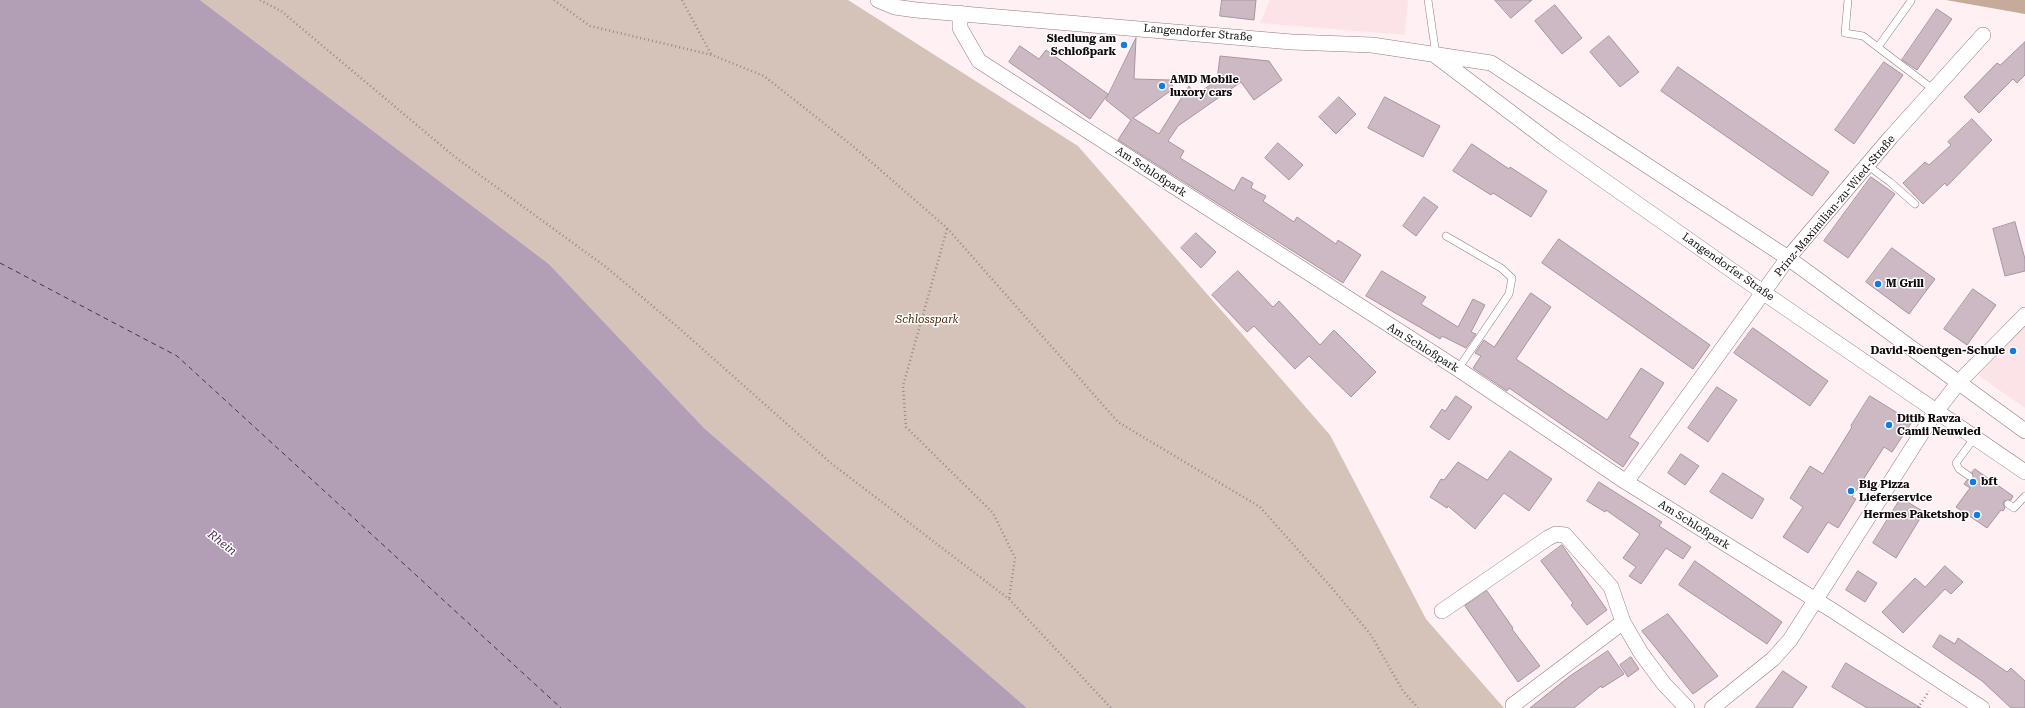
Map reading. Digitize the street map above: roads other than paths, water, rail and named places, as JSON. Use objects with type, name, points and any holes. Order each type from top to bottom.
[{"type":"street","points":[[878,0],[895,7],[960,13]]},
{"type":"street","name":"Langendorfer Straße","points":[[960,13],[1292,42],[1372,45],[1436,56],[1491,63],[1788,258],[2025,431]]},
{"type":"street","name":"Am Schloßpark","points":[[960,13],[960,28],[979,61],[1458,370],[1626,482],[1924,669],[1982,708]]},
{"type":"street","name":"Prinz-Maximilian-zu-Wied-Straße","points":[[1626,482],[1788,258],[1867,165],[1983,35]]},
{"type":"street","name":"Langendorfer Straße","points":[[1436,56],[1555,146],[1764,293],[1937,410],[2025,472]]},
{"type":"street","points":[[1712,708],[1773,659],[1790,640],[1937,410],[1958,383],[2025,315]]},
{"type":"street","points":[[1442,611],[1548,538],[1556,534],[1565,535],[1610,587],[1623,622],[1655,672],[1687,708]]},
{"type":"street","points":[[1513,705],[1623,622]]},
{"type":"lane","points":[[1428,0],[1436,56]]},
{"type":"lane","points":[[1848,0],[1845,33],[1863,36],[1934,90]]},
{"type":"lane","points":[[1878,48],[1912,1]]},
{"type":"lane","points":[[1867,165],[1890,182],[1915,204]]},
{"type":"lane","points":[[1446,236],[1501,268],[1512,278],[1509,294],[1458,370]]},
{"type":"lane","points":[[1969,476],[1959,469],[1956,463],[1975,437]]},
{"type":"lane","points":[[2008,504],[2014,508],[2025,496]]},
{"type":"water","name":"Rhein","points":[[0,0],[200,0],[549,264],[704,428],[1027,708],[0,708]]},
{"type":"place","name":"Siedlung am Schloßpark","points":[[1124,45]]},
{"type":"place","name":"AMD Mobile luxory cars","points":[[1162,86]]},
{"type":"place","name":"M Grill","points":[[1878,284]]},
{"type":"place","name":"David-Roentgen-Schule","points":[[2013,351]]},
{"type":"place","name":"Ditib Ravza Camii Neuwied","points":[[1889,425]]},
{"type":"place","name":"bft","points":[[1973,482]]},
{"type":"place","name":"Big Pizza Lieferservice","points":[[1851,491]]},
{"type":"place","name":"Hermes Paketshop","points":[[1977,515]]},
{"type":"park label","name":"Schlosspark","points":[[927,320]]}]
